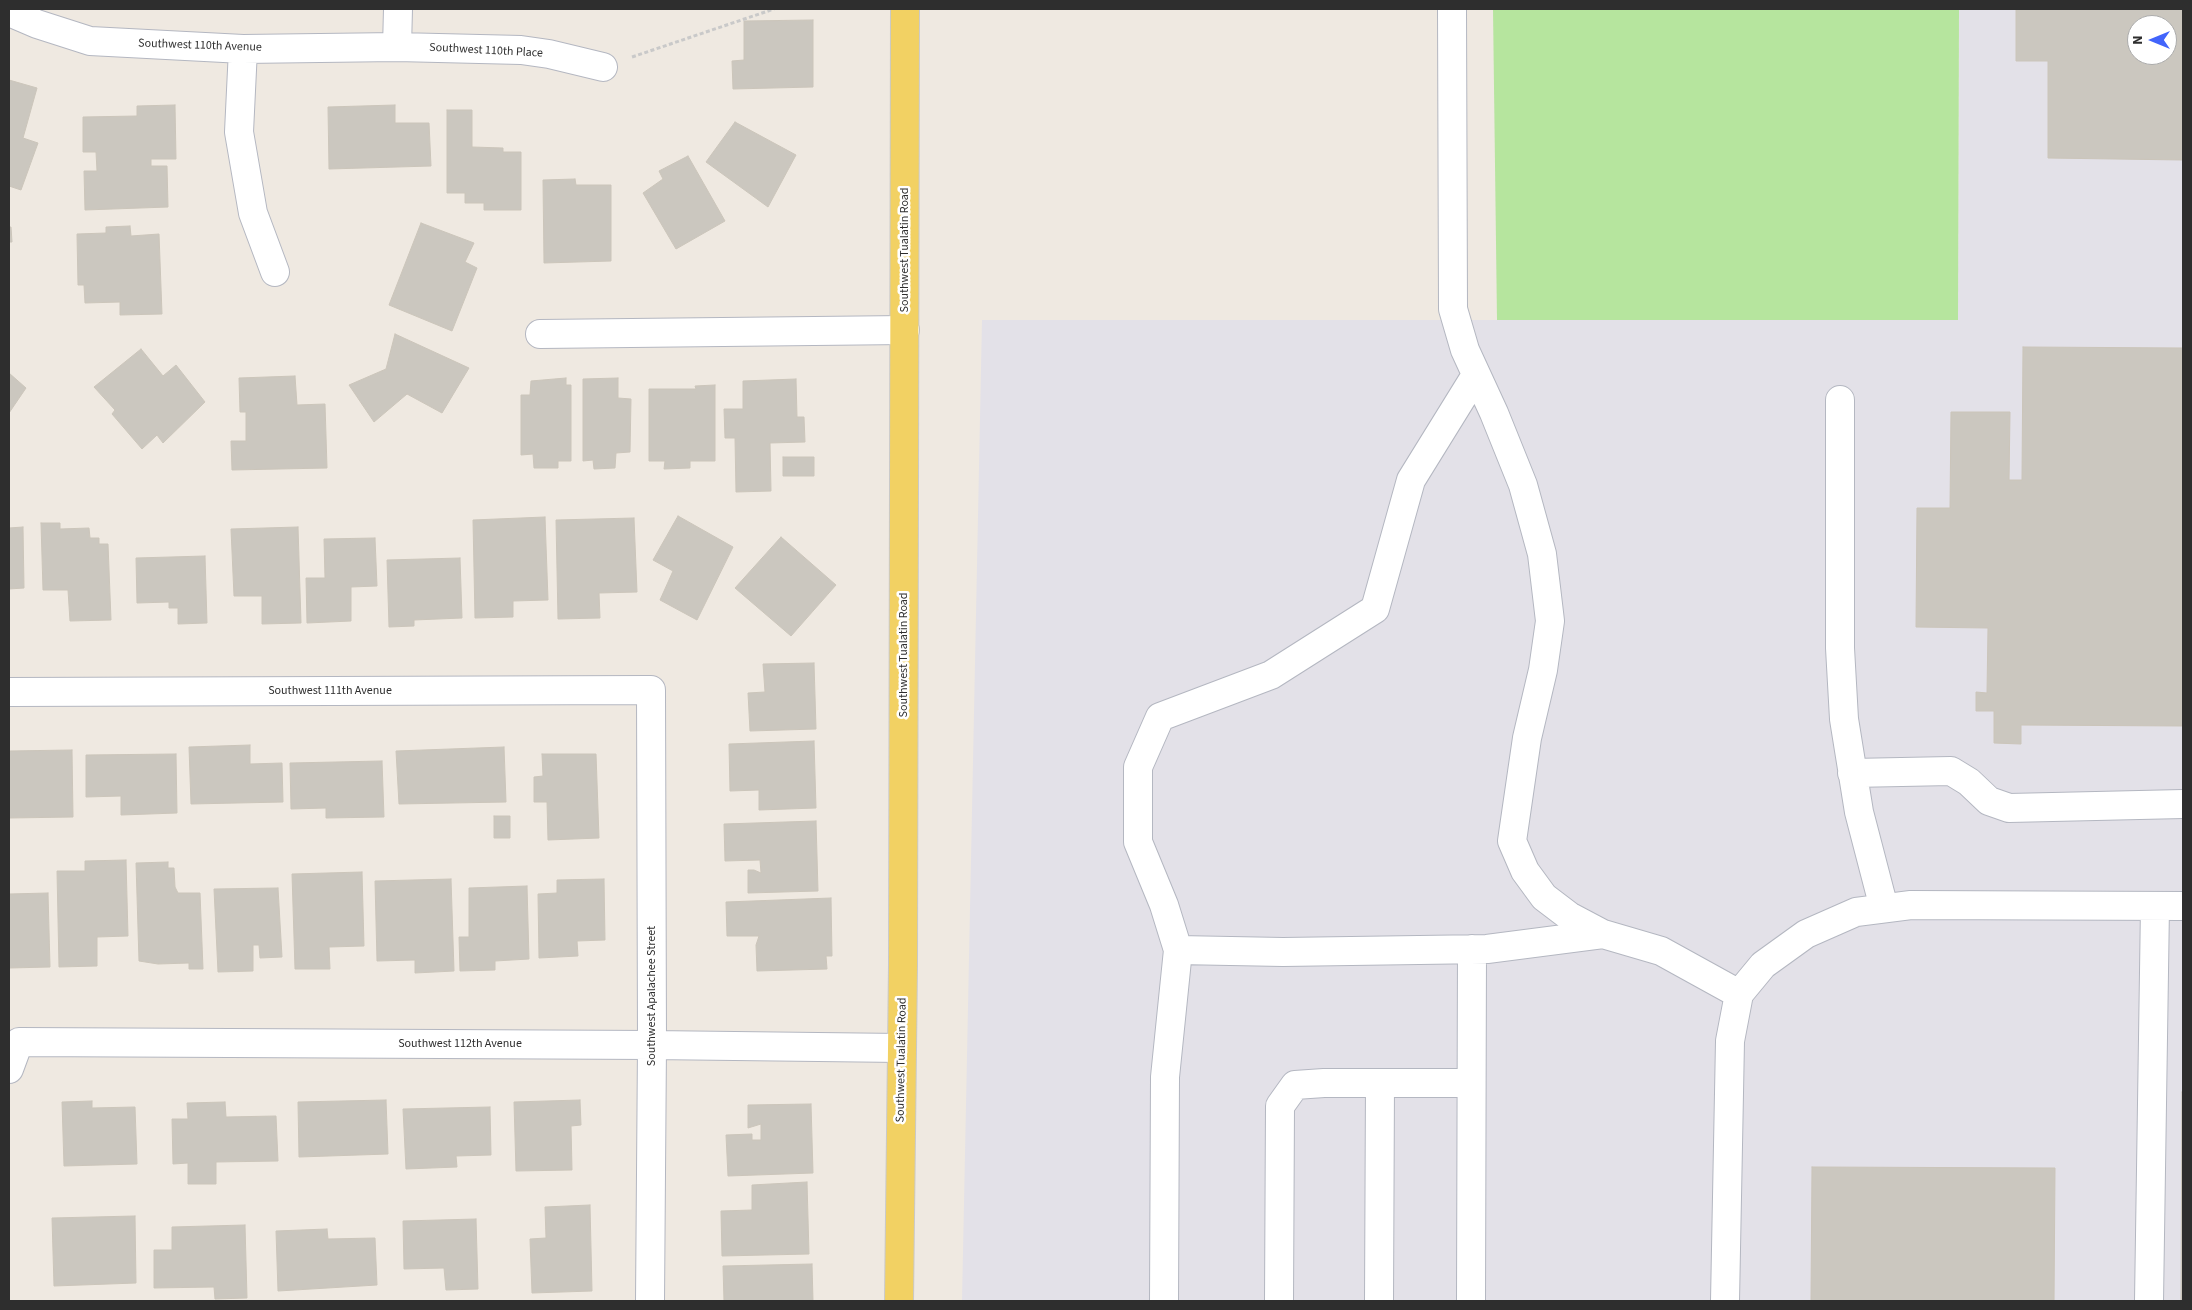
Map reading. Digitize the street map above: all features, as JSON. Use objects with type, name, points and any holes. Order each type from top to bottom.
[{"type":"main road","name":"Southwest Tualatin Road","points":[[899,1301],[905,9]]},
{"type":"street","points":[[397,47],[398,9]]},
{"type":"street","points":[[1452,9],[1453,310],[1465,350],[1523,485],[1542,554],[1550,621],[1543,670],[1527,738],[1512,841],[1525,871],[1544,897],[1569,916],[1603,934],[1661,952],[1739,994]]},
{"type":"street","name":"Southwest 110th Avenue","points":[[9,12],[37,24],[90,41],[243,49],[397,47]]},
{"type":"street","name":"Southwest 110th Place","points":[[397,47],[535,51],[603,67]]},
{"type":"street","points":[[243,49],[239,132],[253,213],[275,272]]},
{"type":"street","points":[[540,334],[905,330]]},
{"type":"street","points":[[1164,1301],[1165,1077],[1178,950],[1164,905],[1138,842],[1138,767],[1160,717],[1271,675],[1375,610],[1411,480],[1476,375]]},
{"type":"street","points":[[1840,400],[1840,648],[1844,719],[1859,812],[1884,908]]},
{"type":"street","name":"Southwest 111th Avenue","points":[[9,692],[651,690]]},
{"type":"street","name":"Southwest Apalachee Street","points":[[650,1301],[652,1045],[651,690]]},
{"type":"street","points":[[1852,773],[1951,772],[1969,782],[1989,801],[2009,808],[2183,804]]},
{"type":"street","points":[[1725,1301],[1730,1041],[1739,994],[1763,964],[1806,934],[1856,912],[1911,904],[2183,906]]},
{"type":"street","points":[[2149,1301],[2155,906]]},
{"type":"street","points":[[1178,950],[1283,952],[1488,949],[1603,934]]},
{"type":"street","points":[[1471,1301],[1472,949]]},
{"type":"street","name":"Southwest 112th Avenue","points":[[9,1069],[19,1042],[901,1048]]},
{"type":"street","points":[[1379,1301],[1380,1083]]},
{"type":"street","points":[[1279,1301],[1280,1106],[1295,1085],[1471,1083]]},
{"type":"path","points":[[603,67],[774,9]]},
{"type":"shaded area","points":[[1959,9],[2183,9],[2183,1301],[962,1301],[982,320],[1958,320]]},
{"type":"green space","points":[[1493,9],[1959,9],[1958,320],[1497,320]]},
{"type":"building","points":[[2016,9],[2183,9],[2183,160],[2048,158],[2048,61],[2016,61]]},
{"type":"building","points":[[813,20],[813,87],[733,89],[732,61],[744,60],[744,21]]},
{"type":"building","points":[[9,80],[37,88],[23,138],[38,143],[21,190],[9,186]]},
{"type":"building","points":[[175,105],[176,159],[151,159],[151,166],[167,166],[168,207],[85,210],[84,171],[97,171],[96,152],[83,152],[83,117],[137,116],[137,106]]},
{"type":"building","points":[[395,105],[395,123],[429,123],[431,166],[329,169],[328,107]]},
{"type":"building","points":[[447,110],[472,110],[472,147],[503,148],[503,152],[521,152],[521,210],[484,210],[484,203],[465,203],[465,193],[447,193]]},
{"type":"building","points":[[735,122],[796,155],[768,207],[706,162]]},
{"type":"building","points":[[688,156],[725,221],[676,249],[643,193],[663,179],[659,171]]},
{"type":"building","points":[[575,179],[576,185],[611,185],[611,261],[544,263],[543,180]]},
{"type":"building","points":[[421,223],[474,243],[465,262],[477,268],[452,331],[389,305]]},
{"type":"building","points":[[130,226],[131,236],[159,234],[162,314],[120,315],[120,302],[85,303],[84,285],[78,285],[77,234],[106,233],[106,227]]},
{"type":"building","points":[[9,227],[11,227],[12,242],[9,242]]},
{"type":"building","points":[[395,334],[469,368],[442,413],[407,394],[374,422],[349,385],[386,369]]},
{"type":"building","points":[[2023,347],[2183,348],[2183,726],[2021,725],[2021,744],[1994,743],[1994,711],[1976,711],[1976,692],[1987,693],[1988,628],[1916,627],[1917,508],[1950,508],[1951,412],[2010,412],[2009,480],[2022,480]]},
{"type":"building","points":[[141,349],[163,376],[176,365],[205,402],[163,443],[157,435],[142,449],[112,414],[115,410],[94,387]]},
{"type":"building","points":[[9,373],[26,388],[9,413]]},
{"type":"building","points":[[295,376],[297,405],[325,404],[327,468],[232,470],[231,441],[246,441],[246,412],[240,412],[239,378]]},
{"type":"building","points":[[566,378],[566,385],[571,385],[571,461],[558,461],[558,468],[534,468],[533,454],[521,455],[521,395],[530,395],[531,381]]},
{"type":"building","points":[[618,378],[618,398],[631,399],[630,452],[616,453],[615,468],[594,469],[593,460],[583,461],[583,379]]},
{"type":"building","points":[[796,379],[797,417],[804,417],[805,442],[770,443],[771,491],[736,492],[735,438],[725,438],[724,409],[743,409],[743,381]]},
{"type":"building","points":[[715,385],[715,461],[690,461],[690,468],[664,469],[665,461],[649,461],[649,389],[696,389],[695,386]]},
{"type":"building","points":[[783,457],[814,457],[814,476],[783,476]]},
{"type":"building","points":[[678,516],[733,547],[697,620],[660,600],[673,571],[653,560]]},
{"type":"building","points":[[545,517],[548,600],[513,601],[513,617],[475,618],[473,520]]},
{"type":"building","points":[[634,518],[637,592],[599,593],[600,618],[558,619],[556,520]]},
{"type":"building","points":[[41,523],[60,523],[60,529],[89,528],[90,538],[99,538],[99,544],[108,544],[111,620],[70,621],[68,590],[43,590]]},
{"type":"building","points":[[23,527],[24,588],[9,589],[9,528]]},
{"type":"building","points":[[298,527],[301,623],[262,624],[262,596],[234,596],[231,529]]},
{"type":"building","points":[[781,537],[836,585],[791,636],[735,588]]},
{"type":"building","points":[[375,538],[377,586],[351,587],[351,621],[307,623],[306,578],[325,578],[324,539]]},
{"type":"building","points":[[205,556],[207,623],[178,624],[178,608],[169,608],[169,602],[137,603],[136,558]]},
{"type":"building","points":[[460,558],[462,618],[414,620],[414,626],[389,627],[387,560]]},
{"type":"building","points":[[814,663],[816,729],[750,731],[748,693],[765,692],[763,664]]},
{"type":"building","points":[[814,741],[816,808],[759,810],[759,790],[730,791],[729,744]]},
{"type":"building","points":[[250,745],[250,764],[282,763],[283,802],[191,804],[189,747]]},
{"type":"building","points":[[504,747],[506,802],[399,804],[396,751]]},
{"type":"building","points":[[72,750],[73,817],[9,818],[9,751]]},
{"type":"building","points":[[176,754],[177,813],[121,815],[121,796],[86,797],[86,755]]},
{"type":"building","points":[[542,754],[596,754],[599,838],[548,840],[547,802],[534,802],[534,777],[543,776]]},
{"type":"building","points":[[382,761],[384,817],[326,818],[326,808],[291,809],[290,763]]},
{"type":"building","points":[[494,816],[510,816],[510,838],[494,838]]},
{"type":"building","points":[[816,821],[818,891],[748,893],[748,870],[761,873],[760,860],[725,861],[724,824]]},
{"type":"building","points":[[126,860],[128,936],[97,937],[97,966],[59,967],[57,871],[85,871],[85,861]]},
{"type":"building","points":[[168,862],[168,868],[174,868],[175,887],[178,893],[200,893],[203,969],[189,969],[189,963],[158,964],[139,961],[136,863]]},
{"type":"building","points":[[362,872],[364,946],[329,947],[330,969],[295,969],[292,874]]},
{"type":"building","points":[[451,879],[454,971],[415,973],[415,960],[377,961],[375,881]]},
{"type":"building","points":[[604,879],[605,940],[577,941],[578,956],[539,958],[538,894],[557,893],[557,880]]},
{"type":"building","points":[[527,886],[529,959],[495,961],[495,970],[460,971],[459,937],[469,937],[469,888]]},
{"type":"building","points":[[278,888],[282,957],[260,958],[259,945],[253,945],[253,971],[218,972],[214,889]]},
{"type":"building","points":[[48,893],[50,967],[9,968],[9,894]]},
{"type":"building","points":[[831,898],[832,956],[826,956],[827,969],[757,971],[756,945],[759,936],[727,936],[726,902]]},
{"type":"building","points":[[2182,1092],[2183,1301],[2181,1301]]},
{"type":"building","points":[[386,1100],[388,1154],[299,1157],[298,1102]]},
{"type":"building","points":[[580,1100],[581,1125],[571,1126],[572,1170],[516,1171],[514,1102]]},
{"type":"building","points":[[92,1101],[92,1108],[135,1107],[137,1164],[64,1166],[62,1102]]},
{"type":"building","points":[[225,1102],[226,1117],[276,1116],[278,1161],[216,1162],[216,1184],[188,1184],[188,1163],[173,1164],[172,1119],[188,1119],[187,1103]]},
{"type":"building","points":[[811,1104],[813,1173],[728,1176],[726,1135],[752,1134],[752,1140],[761,1140],[761,1124],[748,1128],[748,1105]]},
{"type":"building","points":[[490,1107],[491,1155],[456,1156],[457,1167],[406,1169],[403,1109]]},
{"type":"building","points":[[1812,1167],[2055,1168],[2054,1301],[1811,1301]]},
{"type":"building","points":[[807,1182],[809,1254],[722,1256],[721,1211],[752,1210],[752,1185]]},
{"type":"building","points":[[590,1205],[592,1291],[532,1293],[530,1239],[546,1238],[545,1207]]},
{"type":"building","points":[[135,1216],[136,1283],[54,1286],[52,1218]]},
{"type":"building","points":[[476,1219],[478,1289],[446,1290],[444,1268],[404,1269],[403,1221]]},
{"type":"building","points":[[245,1225],[247,1298],[215,1299],[214,1287],[154,1288],[154,1250],[172,1250],[172,1227]]},
{"type":"building","points":[[327,1229],[328,1239],[375,1238],[377,1285],[278,1291],[276,1231]]},
{"type":"building","points":[[812,1264],[813,1301],[724,1301],[723,1266]]}]
